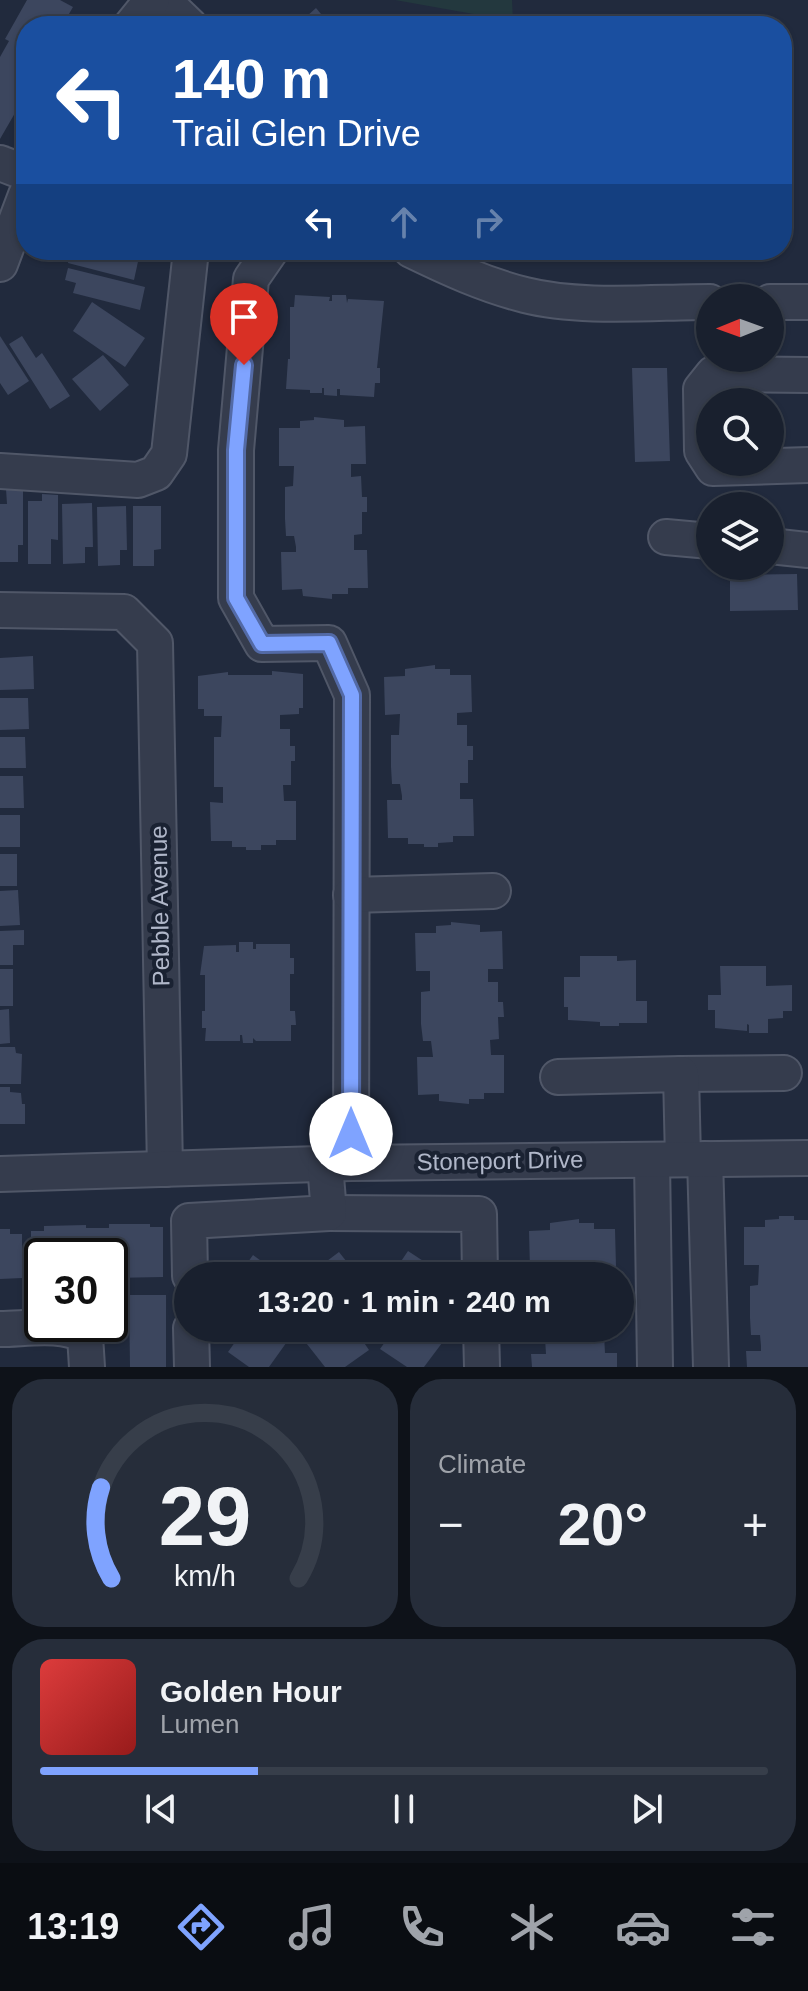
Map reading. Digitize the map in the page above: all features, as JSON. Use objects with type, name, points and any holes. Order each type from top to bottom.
[{"type":"street","points":[[139,16],[152,0]]},
{"type":"street","points":[[163,0],[180,16]]},
{"type":"street","points":[[0,264],[16,222]]},
{"type":"street","points":[[0,471],[138,480],[156,473],[169,454],[190,260]]},
{"type":"street","points":[[264,260],[251,279],[236,450],[236,598],[262,644],[329,643],[352,695],[351,895],[338,1163],[329,1213]]},
{"type":"street","points":[[432,260],[463,275],[527,296],[588,302],[696,302]]},
{"type":"street","points":[[784,302],[808,302]]},
{"type":"street","points":[[808,375],[713,374],[701,389],[702,451],[713,468],[808,465]]},
{"type":"street","points":[[666,537],[696,540]]},
{"type":"street","points":[[784,547],[808,550]]},
{"type":"street","name":"Pebble Avenue","points":[[0,610],[124,612],[155,643],[165,1169]]},
{"type":"street","points":[[351,895],[493,891]]},
{"type":"street","points":[[558,1077],[784,1073]]},
{"type":"street","points":[[681,1074],[680,1159],[711,1367]]},
{"type":"street","name":"Stoneport Drive","points":[[0,1174],[338,1163],[808,1158]]},
{"type":"street","points":[[655,1367],[651,1237],[680,1159]]},
{"type":"street","points":[[457,1162],[477,1262]]},
{"type":"street","points":[[190,1262],[189,1221],[329,1213],[467,1214]]},
{"type":"street","points":[[0,1329],[67,1328],[80,1333],[85,1336],[87,1367]]},
{"type":"street","points":[[191,1342],[192,1367]]},
{"type":"street","points":[[481,1342],[482,1367]]},
{"type":"green space","points":[[395,0],[512,0],[513,16],[485,16]]},
{"type":"building","points":[[27,0],[60,0],[73,7],[68,16],[18,16]]},
{"type":"building","points":[[316,8],[323,16],[307,16]]},
{"type":"building","points":[[16,20],[16,111],[0,139],[0,57],[9,41],[5,39]]},
{"type":"building","points":[[69,260],[138,260],[134,280],[68,263]]},
{"type":"building","points":[[68,268],[145,287],[140,310],[73,293],[76,283],[65,280]]},
{"type":"building","points":[[295,295],[330,297],[329,301],[332,301],[332,295],[346,295],[347,303],[348,299],[384,301],[377,368],[380,368],[380,383],[375,383],[374,397],[340,395],[340,389],[337,389],[337,396],[324,395],[324,388],[322,393],[286,389],[290,359],[290,307],[294,307]]},
{"type":"building","points":[[92,302],[145,338],[125,367],[73,331]]},
{"type":"building","points":[[0,336],[29,381],[8,395],[0,383]]},
{"type":"building","points":[[22,336],[36,358],[42,353],[70,396],[50,409],[9,344]]},
{"type":"building","points":[[103,355],[129,385],[100,411],[72,379]]},
{"type":"building","points":[[632,368],[667,368],[670,461],[635,462]]},
{"type":"building","points":[[314,417],[344,420],[344,427],[365,426],[366,464],[351,464],[351,477],[361,476],[362,497],[367,497],[367,512],[362,512],[362,534],[354,535],[354,550],[367,550],[368,588],[348,588],[348,594],[332,594],[332,599],[303,596],[302,589],[282,590],[281,552],[296,552],[296,547],[294,536],[286,536],[285,519],[285,487],[293,486],[294,466],[279,466],[279,428],[300,428],[300,421],[314,420]]},
{"type":"building","points":[[6,489],[23,489],[23,545],[18,545],[18,562],[0,562],[0,504],[7,504]]},
{"type":"building","points":[[42,494],[58,495],[58,540],[51,539],[51,564],[28,564],[28,501],[42,501]]},
{"type":"building","points":[[92,503],[93,547],[85,547],[85,563],[63,564],[62,504]]},
{"type":"building","points":[[126,506],[127,550],[120,550],[120,565],[98,566],[97,507]]},
{"type":"building","points":[[133,506],[161,506],[161,549],[154,550],[154,566],[133,566]]},
{"type":"building","points":[[784,574],[797,574],[798,610],[730,611],[730,580],[784,580]]},
{"type":"building","points":[[33,656],[34,689],[0,690],[0,658]]},
{"type":"building","points":[[435,665],[435,669],[450,669],[450,675],[471,675],[472,712],[457,713],[457,725],[467,725],[467,746],[473,746],[473,760],[468,760],[468,783],[460,783],[460,799],[473,799],[474,836],[453,836],[453,842],[424,847],[424,844],[408,844],[408,838],[388,838],[387,800],[402,800],[400,784],[392,784],[391,767],[391,735],[399,735],[400,714],[385,715],[384,677],[405,676],[405,669]]},
{"type":"building","points":[[272,671],[303,674],[303,708],[299,708],[299,714],[280,715],[280,729],[290,729],[290,746],[295,746],[295,761],[291,761],[291,785],[283,785],[284,801],[296,801],[296,840],[276,840],[276,845],[261,845],[261,850],[246,850],[246,847],[232,847],[232,841],[211,841],[210,802],[223,803],[223,787],[214,787],[214,737],[221,737],[222,716],[204,716],[204,709],[198,709],[198,676],[228,672],[228,675],[272,675]]},
{"type":"building","points":[[0,698],[28,698],[29,729],[0,730]]},
{"type":"building","points":[[0,737],[25,737],[26,768],[0,768]]},
{"type":"building","points":[[0,776],[23,776],[24,808],[0,808]]},
{"type":"building","points":[[0,815],[20,815],[20,847],[0,847]]},
{"type":"building","points":[[0,854],[17,854],[17,886],[0,886]]},
{"type":"building","points":[[18,890],[20,925],[0,926],[0,891]]},
{"type":"building","points":[[451,922],[480,925],[480,932],[502,931],[503,969],[488,969],[488,982],[498,982],[498,1002],[503,1002],[504,1017],[498,1017],[499,1039],[490,1040],[491,1055],[504,1055],[504,1093],[484,1093],[484,1099],[469,1099],[469,1104],[439,1101],[439,1094],[418,1095],[417,1057],[433,1057],[431,1041],[423,1041],[421,1024],[421,992],[430,991],[430,971],[416,971],[415,933],[436,933],[436,926],[451,925]]},
{"type":"building","points":[[24,930],[24,945],[13,945],[13,965],[0,965],[0,931]]},
{"type":"building","points":[[239,942],[253,942],[253,949],[256,949],[256,944],[290,944],[294,974],[290,974],[290,1011],[295,1011],[296,1025],[291,1025],[291,1041],[256,1041],[253,1038],[253,1043],[243,1043],[240,1035],[240,1041],[205,1041],[202,1011],[205,1011],[205,975],[200,975],[204,946],[236,945],[236,952],[239,952]]},
{"type":"building","points":[[580,956],[617,956],[617,961],[636,960],[636,1001],[647,1001],[647,1023],[600,1026],[600,1022],[568,1020],[568,1007],[564,1007],[564,977],[580,977]]},
{"type":"building","points":[[720,966],[766,966],[766,986],[792,985],[792,1011],[783,1011],[783,1018],[768,1019],[768,1033],[749,1033],[747,1024],[747,1031],[715,1028],[715,1010],[708,1010],[708,995],[721,995]]},
{"type":"building","points":[[0,969],[13,969],[13,1006],[0,1006]]},
{"type":"building","points":[[9,1009],[10,1043],[0,1044],[0,1010]]},
{"type":"building","points":[[0,1047],[15,1047],[16,1053],[22,1054],[21,1084],[0,1084]]},
{"type":"building","points":[[0,1087],[10,1087],[10,1092],[21,1093],[22,1104],[25,1104],[25,1124],[0,1124]]},
{"type":"building","points":[[779,1216],[808,1220],[808,1367],[747,1367],[746,1351],[761,1351],[761,1346],[760,1335],[751,1335],[750,1318],[750,1286],[758,1285],[759,1265],[744,1265],[744,1227],[765,1227],[765,1220],[779,1219]]},
{"type":"building","points":[[579,1219],[579,1223],[594,1223],[594,1229],[615,1229],[616,1262],[530,1262],[529,1231],[550,1230],[550,1223]]},
{"type":"building","points":[[109,1224],[163,1227],[163,1277],[128,1278],[128,1238],[31,1238],[31,1231],[44,1231],[44,1226],[109,1228]]},
{"type":"building","points":[[0,1229],[10,1229],[10,1234],[22,1234],[22,1278],[0,1279]]},
{"type":"building","points":[[408,1251],[425,1262],[401,1262]]},
{"type":"building","points":[[339,1252],[347,1262],[326,1262]]},
{"type":"building","points":[[253,1255],[263,1262],[248,1262]]},
{"type":"building","points":[[129,1295],[166,1295],[166,1367],[130,1367]]},
{"type":"building","points":[[235,1342],[287,1342],[269,1367],[249,1367],[228,1352]]},
{"type":"building","points":[[305,1342],[364,1342],[369,1350],[345,1367],[325,1367]]},
{"type":"building","points":[[385,1342],[443,1342],[424,1367],[407,1367],[380,1349]]},
{"type":"building","points":[[545,1342],[604,1342],[605,1353],[617,1353],[617,1367],[532,1367],[531,1354],[546,1354]]},
{"type":"route","points":[[244,365],[236,450],[236,598],[262,644],[329,643],[352,695],[351,1134]]}]
